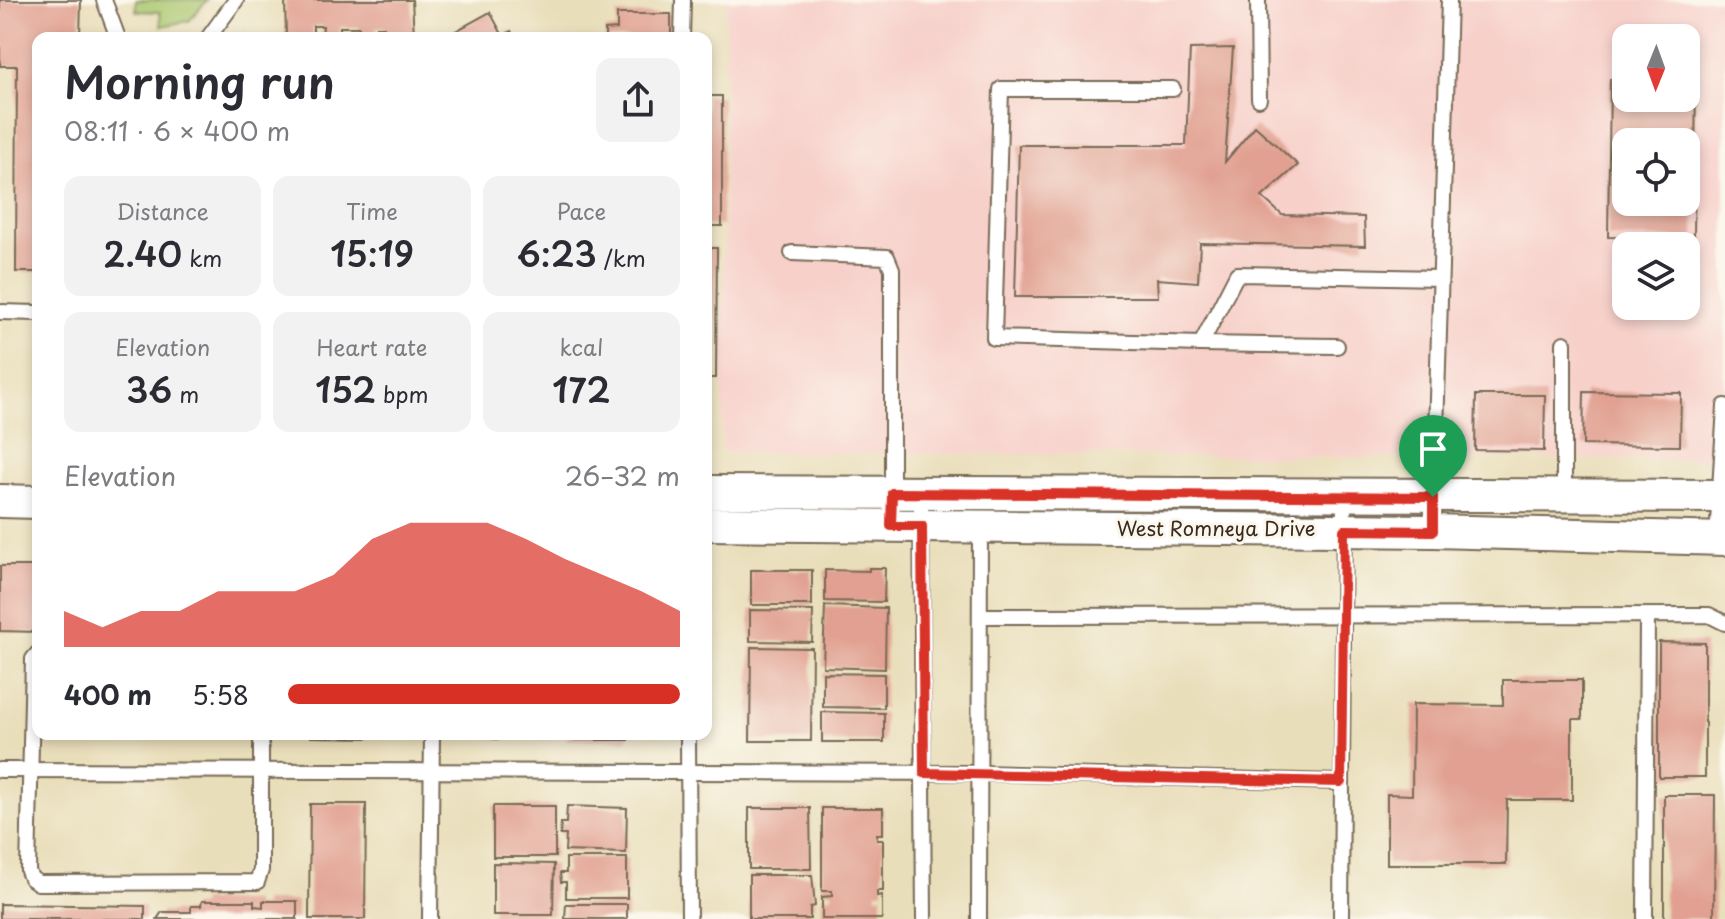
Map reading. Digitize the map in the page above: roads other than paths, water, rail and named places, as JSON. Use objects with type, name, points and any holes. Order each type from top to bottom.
[{"type":"street","name":"West Romneya Drive","points":[[712,492],[1564,498],[1722,496]]},
{"type":"street","points":[[0,501],[32,502]]},
{"type":"street","name":"West Romneya Drive","points":[[712,524],[1433,531],[1721,539]]},
{"type":"lane","points":[[104,0],[116,32]]},
{"type":"lane","points":[[212,32],[236,0]]},
{"type":"lane","points":[[682,32],[683,0]]},
{"type":"lane","points":[[1258,0],[1259,99]]},
{"type":"lane","points":[[1433,531],[1449,0]]},
{"type":"lane","points":[[1173,89],[1001,89],[994,338],[1337,346]]},
{"type":"lane","points":[[792,253],[887,257],[892,285],[907,493],[924,773],[924,919]]},
{"type":"lane","points":[[1201,344],[1237,274],[1440,278]]},
{"type":"lane","points":[[0,312],[32,313]]},
{"type":"lane","points":[[1564,343],[1564,498]]},
{"type":"lane","points":[[1721,539],[1725,406]]},
{"type":"lane","points":[[907,493],[907,526]]},
{"type":"lane","points":[[979,919],[980,494]]},
{"type":"lane","points":[[1341,919],[1344,497]]},
{"type":"lane","points":[[982,616],[1709,615],[1725,623]]},
{"type":"lane","points":[[1645,919],[1647,617]]},
{"type":"lane","points":[[32,714],[28,871],[38,883],[257,882],[261,870],[261,740]]},
{"type":"lane","points":[[430,919],[432,740]]},
{"type":"lane","points":[[688,740],[689,919]]},
{"type":"lane","points":[[0,770],[980,773],[1341,782]]}]
